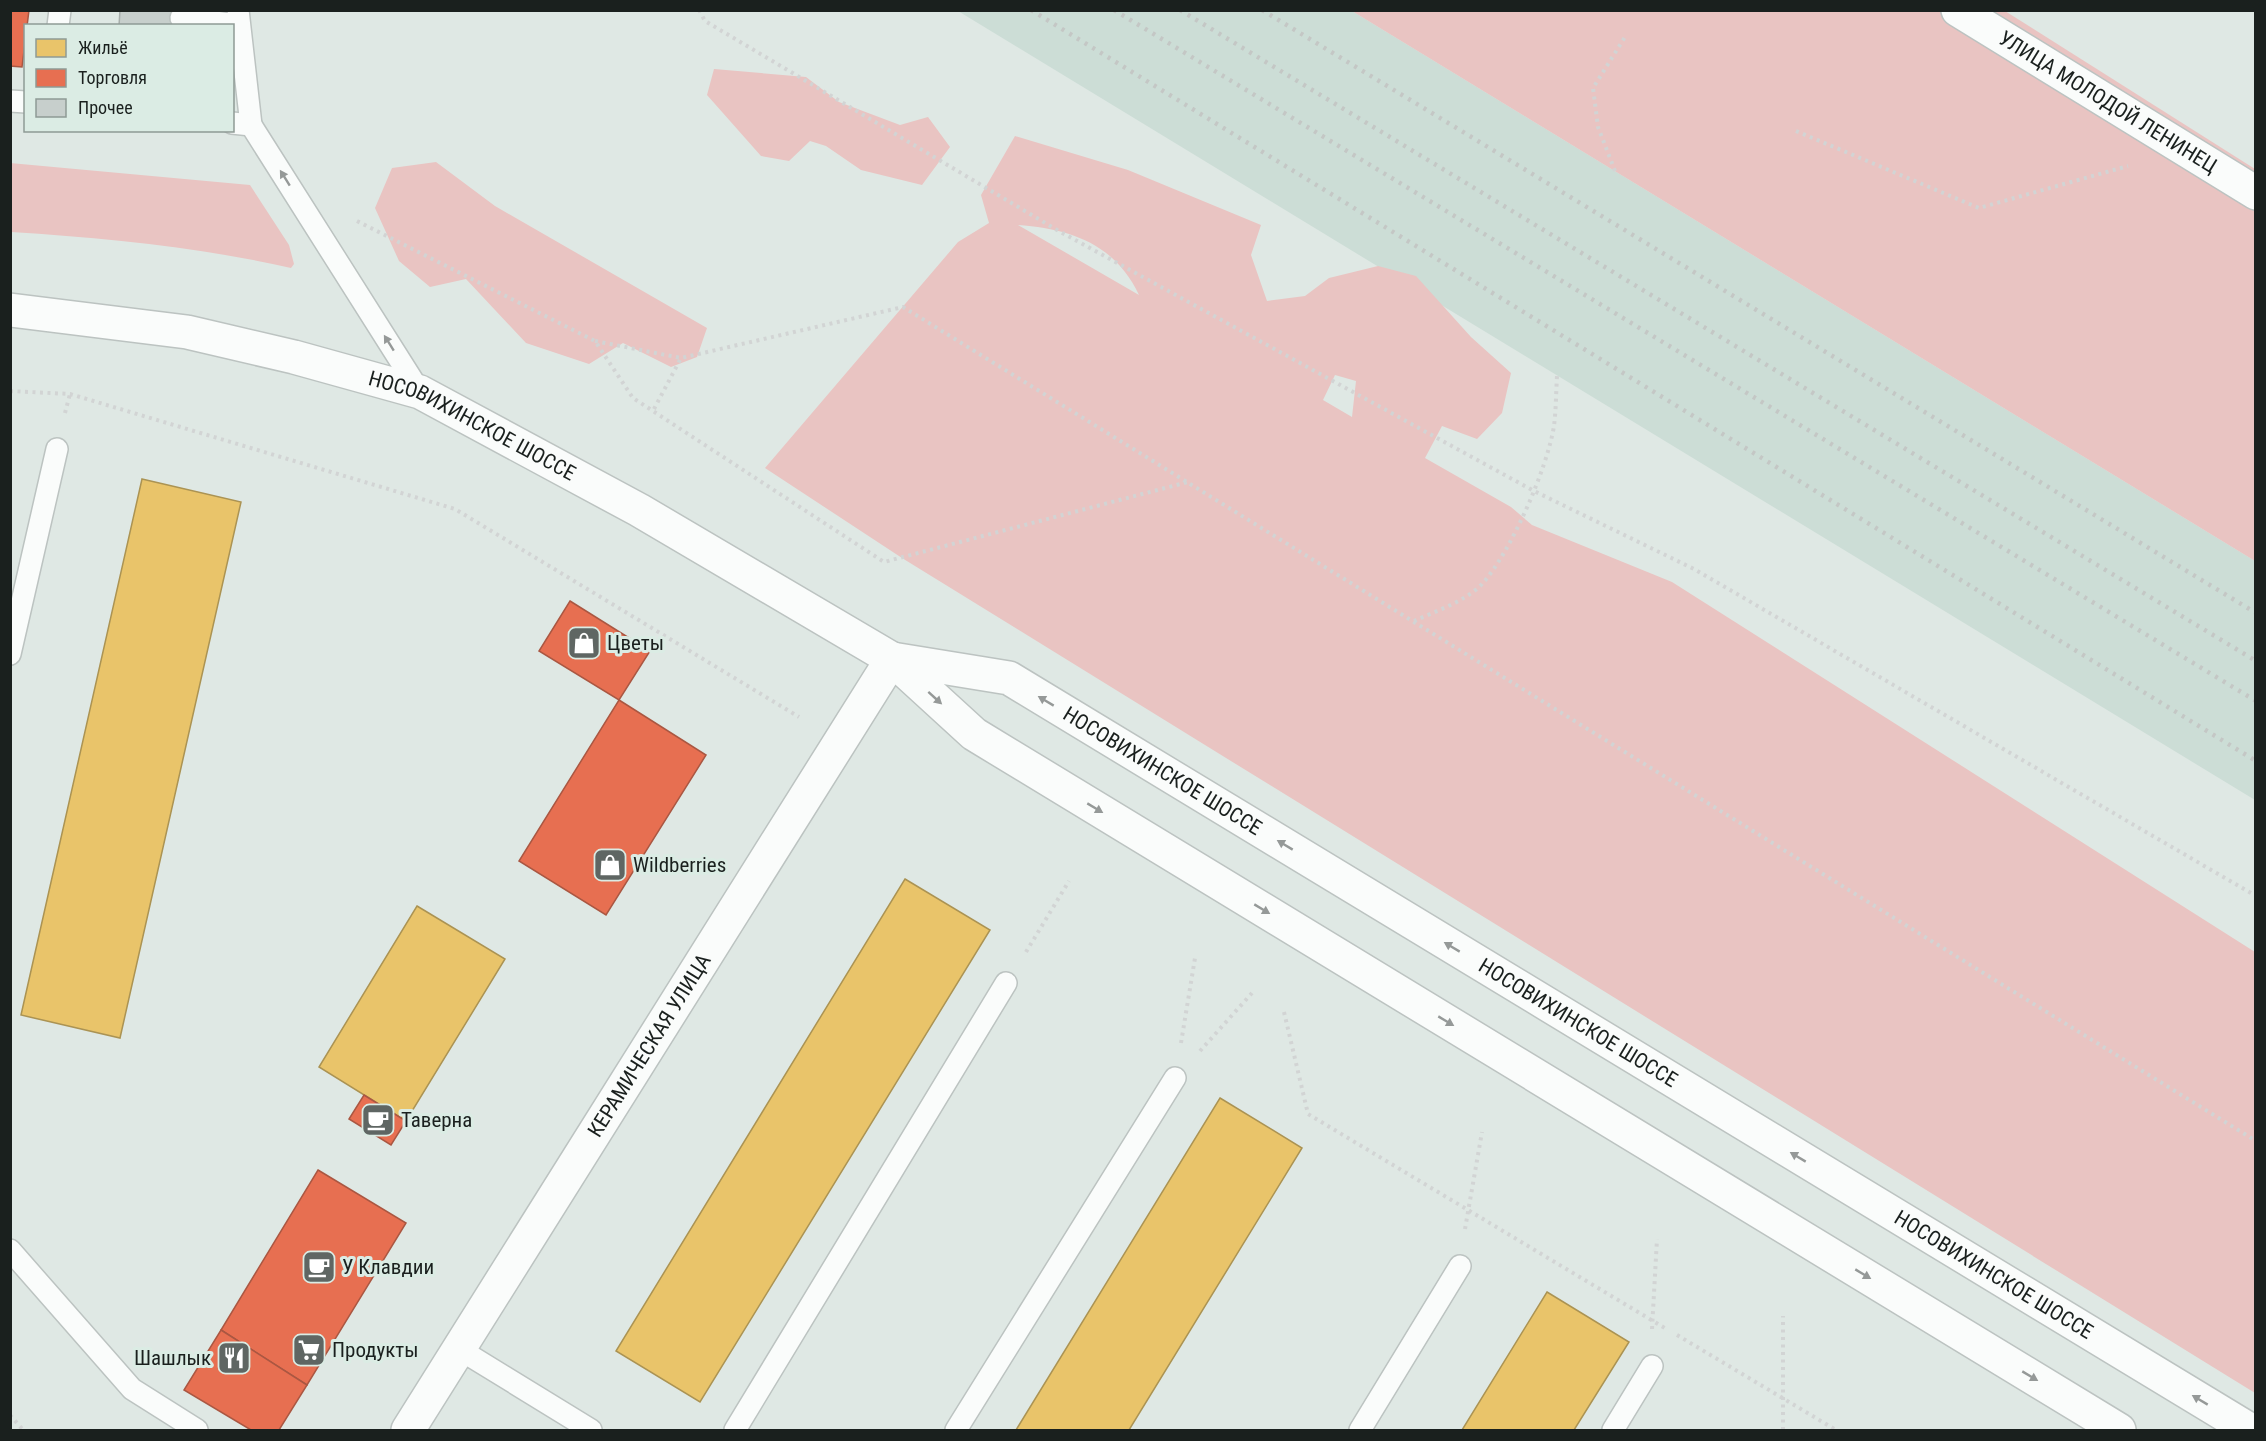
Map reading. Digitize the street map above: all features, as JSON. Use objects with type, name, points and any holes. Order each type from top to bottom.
[{"type":"main road","name":"УЛИЦА МОЛОДОЙ ЛЕНИНЕЦ","points":[[1958,10],[2256,193]]},
{"type":"main road","name":"НОСОВИХИНСКОЕ ШОССЕ","points":[[10,310],[187,332],[294,357],[420,392],[639,510],[892,658],[974,734],[2120,1431]]},
{"type":"main road","name":"НОСОВИХИНСКОЕ ШОССЕ","points":[[892,658],[1009,678],[2250,1431]]},
{"type":"main road","name":"КЕРАМИЧЕСКАЯ УЛИЦА","points":[[408,1431],[892,658]]},
{"type":"lane","points":[[181,18],[239,18],[242,124],[420,392]]},
{"type":"lane","points":[[10,654],[57,449]]},
{"type":"lane","points":[[735,1431],[1006,983]]},
{"type":"lane","points":[[956,1431],[1175,1077]]},
{"type":"lane","points":[[10,1250],[132,1389],[196,1431]]},
{"type":"lane","points":[[1360,1431],[1460,1266]]},
{"type":"lane","points":[[459,1349],[591,1431]]},
{"type":"lane","points":[[1613,1431],[1652,1366]]},
{"type":"path","points":[[699,10],[705,21],[1057,231],[1534,491],[1694,569],[2256,896]]},
{"type":"path","points":[[1615,171],[1598,127],[1593,88],[1625,37]]},
{"type":"path","points":[[1796,131],[1979,208],[2188,150]]},
{"type":"path","points":[[356,220],[595,341],[681,358],[903,307],[2256,1141]]},
{"type":"path","points":[[595,341],[633,398],[654,409],[884,562],[1189,482]]},
{"type":"path","points":[[654,409],[681,358]]},
{"type":"path","points":[[1413,621],[1456,601],[1481,585],[1497,564],[1534,491],[1554,428],[1557,376]]},
{"type":"path","points":[[10,391],[70,394],[455,509],[799,717]]},
{"type":"path","points":[[1006,983],[1069,881]]},
{"type":"path","points":[[1175,1077],[1195,958]]},
{"type":"path","points":[[1175,1077],[1252,993]]},
{"type":"path","points":[[1284,1012],[1308,1114],[1836,1431]]},
{"type":"path","points":[[1460,1266],[1467,1210],[1482,1132]]},
{"type":"path","points":[[1652,1366],[1657,1239]]},
{"type":"path","points":[[1783,1316],[1783,1431]]},
{"type":"path","points":[[10,1415],[23,1431]]},
{"type":"shaded area","points":[[958,11],[1352,11],[2255,561],[2255,800]]},
{"type":"shaded area","points":[[1352,11],[2005,11],[2255,169],[2255,561]]},
{"type":"shaded area","points":[[714,69],[806,77],[839,102],[900,125],[928,117],[950,147],[922,185],[861,170],[826,146],[810,141],[789,161],[761,156],[707,95]]},
{"type":"shaded area","points":[[1015,136],[1128,170],[1261,225],[1251,255],[1267,301],[1305,296],[1329,278],[1378,266],[1416,276],[1471,337],[1511,373],[1502,413],[1477,439],[1442,426],[1425,458],[1511,507],[1532,525],[1672,582],[2255,952],[2255,1393],[902,558],[765,468],[958,242],[989,223],[981,195]],"holes":[[[1018,225],[1056,230],[1089,242],[1104,251],[1117,263],[1139,295]],[[1335,375],[1356,381],[1352,417],[1323,400]]]},
{"type":"shaded area","points":[[436,162],[495,206],[707,328],[697,357],[671,367],[623,343],[589,364],[526,343],[466,279],[430,287],[399,261],[375,208],[392,168]]},
{"type":"shaded area","points":[[10,163],[250,185],[289,245],[294,264],[291,268],[222,254],[152,244],[11,232]]},
{"type":"building: Жильё","points":[[142,479],[241,502],[120,1038],[21,1015]]},
{"type":"building: Жильё","points":[[905,879],[990,930],[700,1402],[616,1351]]},
{"type":"building: Жильё","points":[[417,906],[505,959],[406,1121],[319,1067]]},
{"type":"building: Жильё","points":[[1220,1098],[1302,1148],[1129,1430],[1016,1430]]},
{"type":"building: Жильё","points":[[1547,1292],[1629,1342],[1574,1430],[1462,1430]]},
{"type":"building: Торговля","points":[[10,10],[29,10],[27,24],[24,24],[22,67],[10,66]]},
{"type":"building: Торговля","points":[[570,601],[650,651],[619,700],[539,651]]},
{"type":"building: Торговля","points":[[619,700],[706,755],[606,915],[519,861]]},
{"type":"building: Торговля","name":"Таверна","points":[[364,1095],[406,1121],[391,1145],[349,1119]]},
{"type":"building: Торговля","name":"У Клавдии","points":[[318,1170],[406,1223],[307,1385],[221,1330]]},
{"type":"building: Торговля","name":"Шашлык","points":[[221,1330],[307,1385],[279,1430],[251,1430],[184,1390]]},
{"type":"building: Прочее","points":[[120,10],[182,10],[180,24],[119,24]]},
{"type":"railway","points":[[1031,10],[2256,761]]},
{"type":"railway","points":[[1114,10],[2256,701]]},
{"type":"railway","points":[[1180,10],[2256,661]]},
{"type":"railway","points":[[1262,10],[2256,613]]},
{"type":"place","name":"Цветы","points":[[584,643]]},
{"type":"place","name":"Wildberries","points":[[610,865]]},
{"type":"place","name":"Таверна","points":[[378,1120]]},
{"type":"place","name":"У Клавдии","points":[[319,1267]]},
{"type":"place","name":"Продукты","points":[[309,1350]]},
{"type":"place","name":"Шашлык","points":[[234,1358]]}]
